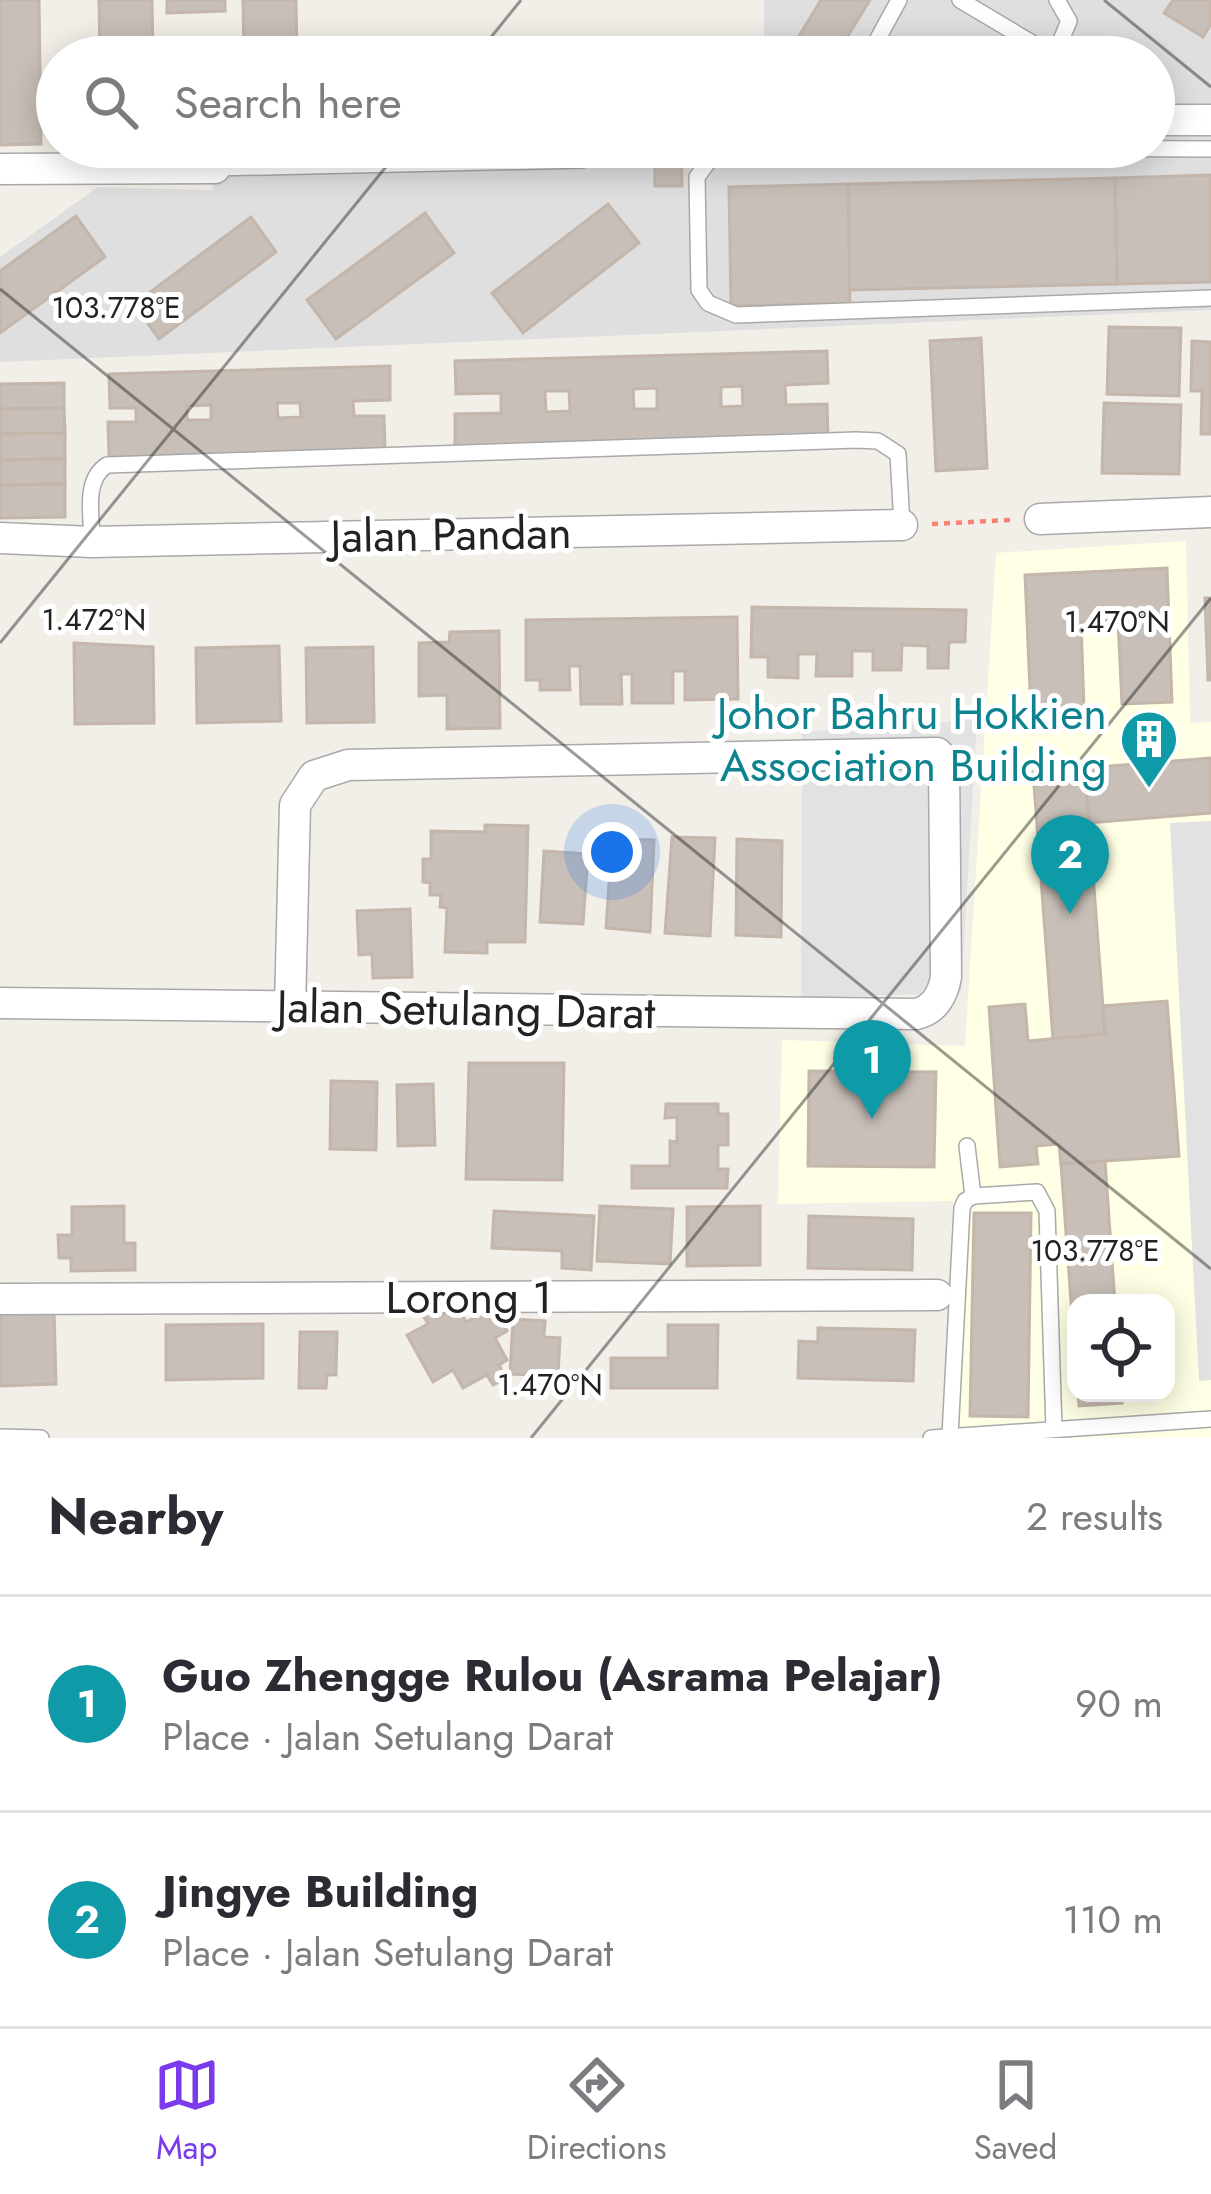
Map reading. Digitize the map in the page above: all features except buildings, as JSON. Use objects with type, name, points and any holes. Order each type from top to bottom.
[{"type":"street","points":[[1175,121],[1211,120]]},
{"type":"street","points":[[0,170],[215,168]]},
{"type":"street","points":[[1032,519],[1211,512]]},
{"type":"street","name":"Jalan Pandan","points":[[0,538],[92,542],[902,525]]},
{"type":"street","name":"Jalan Setulang Darat","points":[[0,1004],[916,1014],[930,1009],[944,990],[946,976],[944,760],[937,754],[348,765],[314,776],[295,805],[290,1006]]},
{"type":"street","name":"Lorong 1","points":[[0,1299],[938,1295]]},
{"type":"lane","points":[[879,36],[899,0]]},
{"type":"lane","points":[[960,0],[1020,36]]},
{"type":"lane","points":[[1057,0],[1069,20],[1062,36]]},
{"type":"lane","points":[[1175,149],[1211,149]]},
{"type":"lane","points":[[703,168],[697,176],[700,290],[708,303],[736,315],[1211,298]]},
{"type":"lane","points":[[92,542],[91,485],[106,465],[856,440],[878,441],[898,454],[902,525]]},
{"type":"lane","points":[[967,1146],[974,1196]]},
{"type":"lane","points":[[950,1436],[962,1208],[974,1196],[1037,1192],[1047,1211],[1054,1429]]},
{"type":"lane","points":[[931,1438],[1211,1419]]},
{"type":"lane","points":[[0,1437],[40,1438]]},
{"type":"path","points":[[951,523],[1032,519]]},
{"type":"shaded area","points":[[764,0],[1211,0],[1211,310],[0,362],[0,257],[98,187],[213,190],[215,168],[1175,168],[1175,36],[764,36]]},
{"type":"shaded area","points":[[1186,541],[1190,723],[1211,722],[1211,1438],[942,1438],[953,1201],[778,1204],[782,1040],[965,1046],[996,553]]},
{"type":"shaded area","points":[[977,720],[961,993],[801,998],[802,732]]},
{"type":"shaded area","points":[[1211,821],[1211,1380],[1199,1381],[1170,823]]},
{"type":"place","name":"Johor Bahru Hokkien Association Building","points":[[1149,790]]},
{"type":"place","name":"Jingye Building","points":[[1070,914]]},
{"type":"place","name":"Guo Zhengge Rulou (Asrama Pelajar)","points":[[872,1119]]}]
